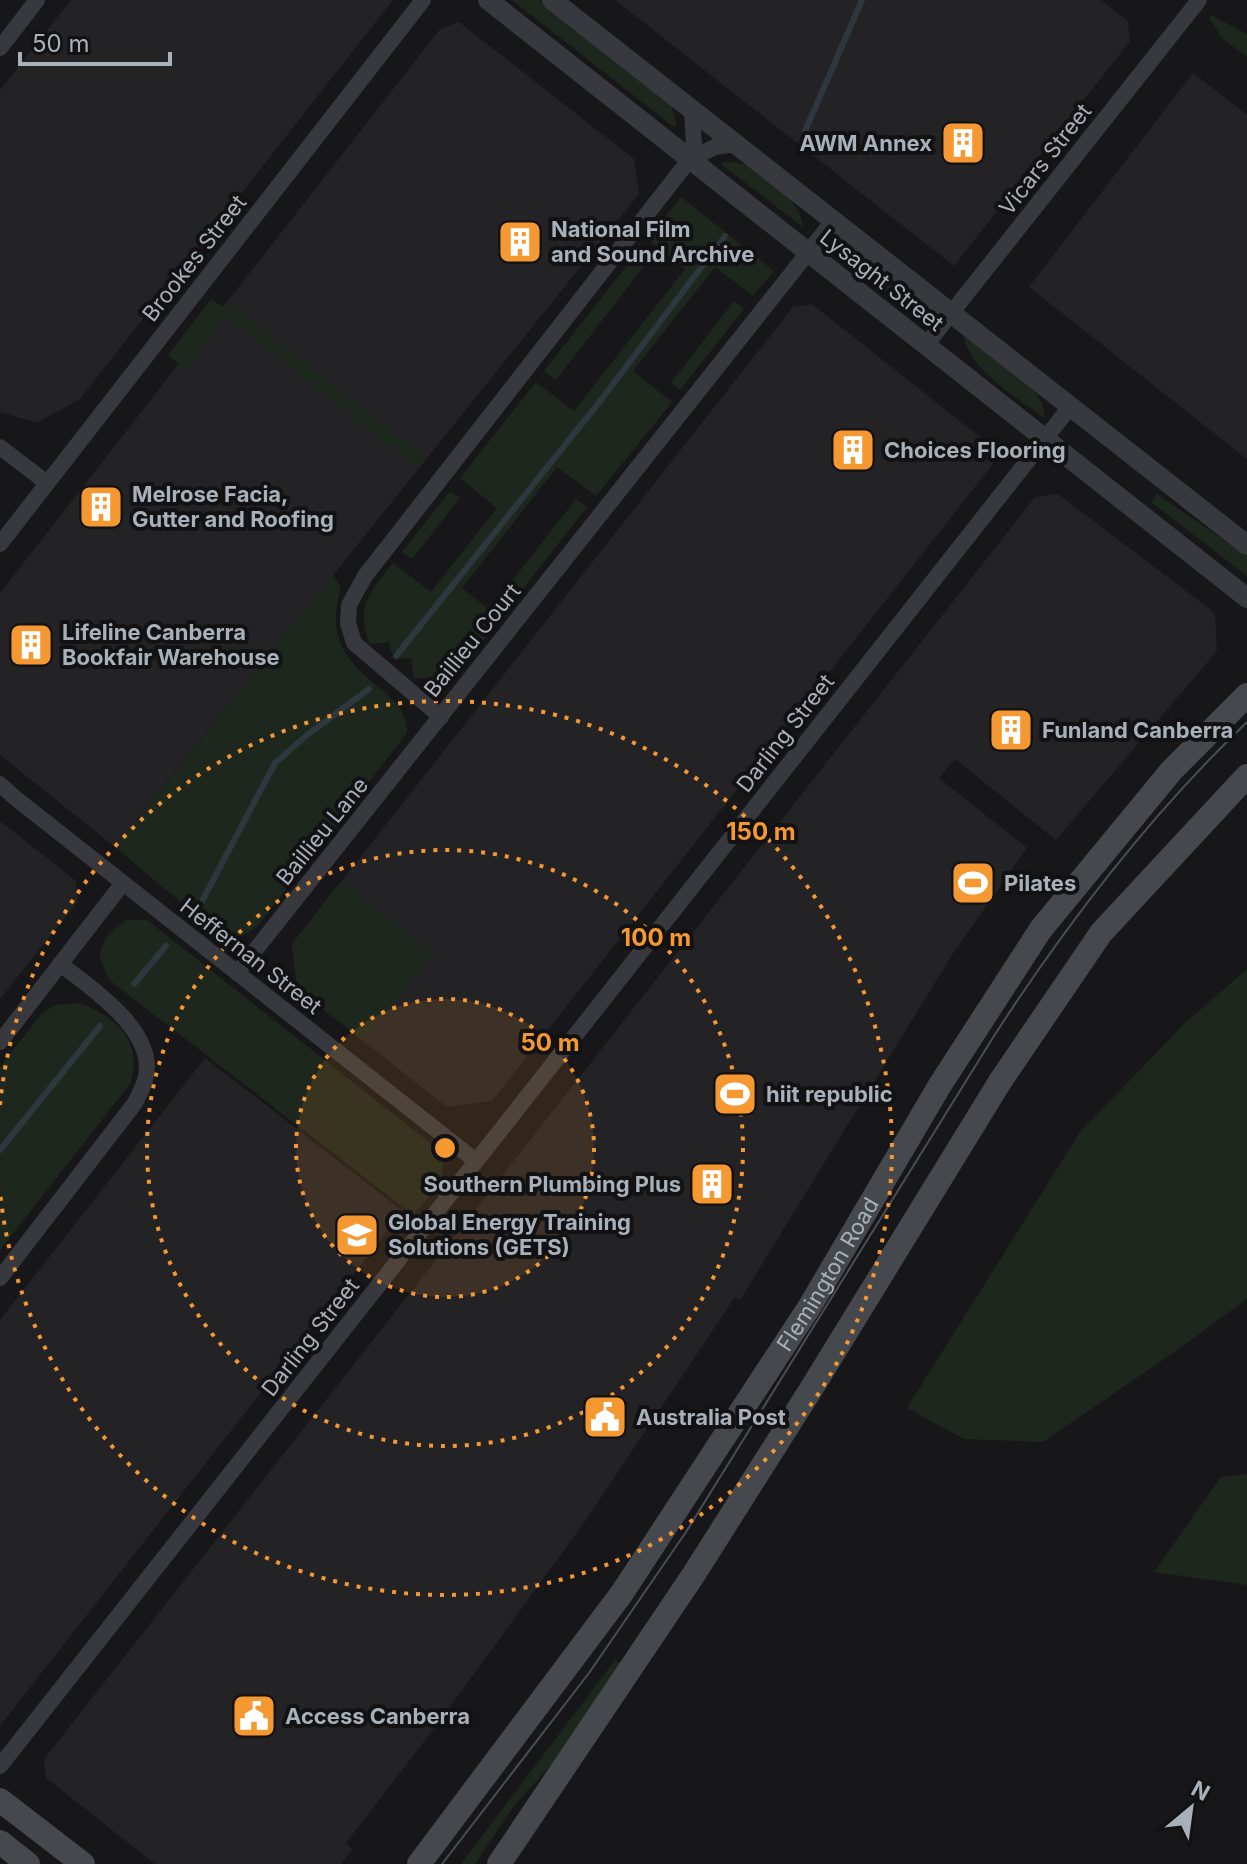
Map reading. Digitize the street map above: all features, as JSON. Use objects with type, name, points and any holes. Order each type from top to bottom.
[{"type":"main road","name":"Flemington Road","points":[[419,1864],[622,1593],[810,1306],[940,1085],[1041,929],[1172,770],[1247,695]]},
{"type":"main road","points":[[1101,933],[1138,878],[1247,755]]},
{"type":"main road","name":"Flemington Road","points":[[499,1864],[694,1574],[1001,1080],[1101,933],[1247,776]]},
{"type":"main road","points":[[0,1800],[83,1864]]},
{"type":"main road","points":[[0,1842],[28,1864]]},
{"type":"street","points":[[0,48],[37,0]]},
{"type":"street","name":"Brookes Street","points":[[0,544],[423,0]]},
{"type":"street","name":"Lysaght Street","points":[[488,0],[1247,598]]},
{"type":"street","name":"Lysaght Street","points":[[552,0],[1247,545]]},
{"type":"street","name":"Vicars Street","points":[[926,345],[1199,0]]},
{"type":"street","points":[[690,159],[695,138],[692,110]]},
{"type":"street","points":[[690,159],[715,147],[735,144]]},
{"type":"street","name":"Baillieu Court","points":[[690,159],[353,595],[348,614],[354,643],[441,717],[833,221]]},
{"type":"street","name":"Darling Street","points":[[0,1766],[1070,407]]},
{"type":"street","points":[[0,447],[47,483]]},
{"type":"street","name":"Baillieu Lane","points":[[237,973],[441,717]]},
{"type":"street","name":"Heffernan Street","points":[[0,784],[476,1161]]},
{"type":"street","points":[[0,1042],[123,883]]},
{"type":"street","points":[[0,1278],[135,1103],[146,1078],[143,1051],[130,1024],[106,999],[60,964]]},
{"type":"shaded area","points":[[71,0],[393,0],[80,399],[37,423],[0,412],[0,90]]},
{"type":"shaded area","points":[[512,0],[540,0],[665,97],[677,125],[674,127]]},
{"type":"shaded area","points":[[615,0],[1101,0],[1128,21],[1130,41],[954,266]]},
{"type":"shaded area","points":[[1211,15],[1247,34],[1247,57],[1223,39],[1209,18]]},
{"type":"shaded area","points":[[459,22],[634,159],[639,194],[115,847],[0,755],[0,593],[440,29]]},
{"type":"shaded area","points":[[1193,73],[1247,115],[1247,459],[1029,287]]},
{"type":"shaded area","points":[[723,162],[751,167],[771,180],[796,208],[803,227],[722,165]]},
{"type":"shaded area","points":[[681,197],[774,271],[753,296],[715,267],[633,371],[672,402],[596,496],[557,467],[462,588],[500,618],[474,653],[454,671],[430,679],[414,677],[411,658],[400,659],[391,652],[389,642],[370,644],[365,631],[364,609],[372,591],[393,563],[431,592],[497,508],[460,478],[536,382],[574,411],[685,269],[647,239]]},
{"type":"shaded area","points":[[837,247],[857,251],[915,295],[920,304],[920,320],[832,251]]},
{"type":"shaded area","points":[[636,254],[647,262],[556,380],[544,371]]},
{"type":"shaded area","points":[[211,299],[223,307],[227,301],[427,458],[418,468],[226,317],[185,370],[168,355]]},
{"type":"shaded area","points":[[734,301],[744,309],[680,390],[671,383]]},
{"type":"shaded area","points":[[812,304],[990,445],[993,464],[492,1101],[447,1107],[297,989],[292,944],[793,307]]},
{"type":"shaded area","points":[[964,336],[1027,383],[1043,406],[1044,418],[985,371],[975,360]]},
{"type":"shaded area","points":[[450,491],[460,498],[412,559],[402,552]]},
{"type":"shaded area","points":[[1058,494],[1215,613],[1217,651],[1056,840],[955,759],[939,778],[1027,848],[952,955],[740,1300],[735,1297],[586,1520],[439,1722],[346,1843],[353,1849],[341,1864],[155,1864],[46,1778],[44,1759],[1035,497]]},
{"type":"shaded area","points":[[1157,494],[1247,556],[1247,576],[1151,502]]},
{"type":"shaded area","points":[[576,499],[587,507],[512,603],[501,595]]},
{"type":"shaded area","points":[[333,575],[341,588],[336,618],[340,642],[350,660],[394,701],[404,715],[407,733],[260,923],[243,935],[222,937],[115,847]]},
{"type":"shaded area","points":[[0,821],[76,881],[78,901],[0,999]]},
{"type":"shaded area","points":[[341,881],[434,953],[364,1041],[297,989],[292,944]]},
{"type":"shaded area","points":[[125,920],[147,920],[439,1150],[443,1171],[434,1193],[413,1215],[108,979],[99,955],[107,936]]},
{"type":"shaded area","points":[[1247,969],[1247,1299],[1043,1442],[964,1439],[907,1408],[1080,1132],[1185,1023]]},
{"type":"shaded area","points":[[79,1003],[105,1015],[124,1033],[133,1055],[130,1084],[0,1250],[0,1067],[42,1013],[56,1005]]},
{"type":"shaded area","points":[[205,1058],[403,1211],[0,1726],[0,1320]]},
{"type":"shaded area","points":[[1247,1474],[1247,1585],[1154,1572],[1221,1477]]},
{"type":"shaded area","points":[[615,1660],[620,1663],[555,1761],[513,1807],[475,1864],[461,1864]]},
{"type":"waterway","points":[[805,131],[862,0]]},
{"type":"waterway","points":[[396,656],[601,400],[725,236]]},
{"type":"waterway","points":[[201,903],[275,763],[369,689]]},
{"type":"waterway","points":[[134,984],[166,946]]},
{"type":"waterway","points":[[0,1150],[100,1026]]},
{"type":"tram line","points":[[442,1864],[589,1673],[686,1532],[994,1036],[1051,952],[1144,832],[1247,722]]},
{"type":"place","name":"AWM Annex","points":[[963,143]]},
{"type":"place","name":"National Film and Sound Archive","points":[[520,242]]},
{"type":"place","name":"Choices Flooring","points":[[853,450]]},
{"type":"place","name":"Melrose Facia, Gutter and Roofing","points":[[101,507]]},
{"type":"place","name":"Lifeline Canberra Bookfair Warehouse","points":[[31,645]]},
{"type":"place","name":"Funland Canberra","points":[[1011,730]]},
{"type":"place","name":"Pilates","points":[[973,883]]},
{"type":"place","name":"hiit republic","points":[[735,1094]]},
{"type":"place","name":"Southern Plumbing Plus","points":[[712,1184]]},
{"type":"place","name":"Global Energy Training Solutions (GETS)","points":[[357,1235]]},
{"type":"place","name":"Australia Post","points":[[605,1417]]},
{"type":"place","name":"Access Canberra","points":[[254,1716]]}]
